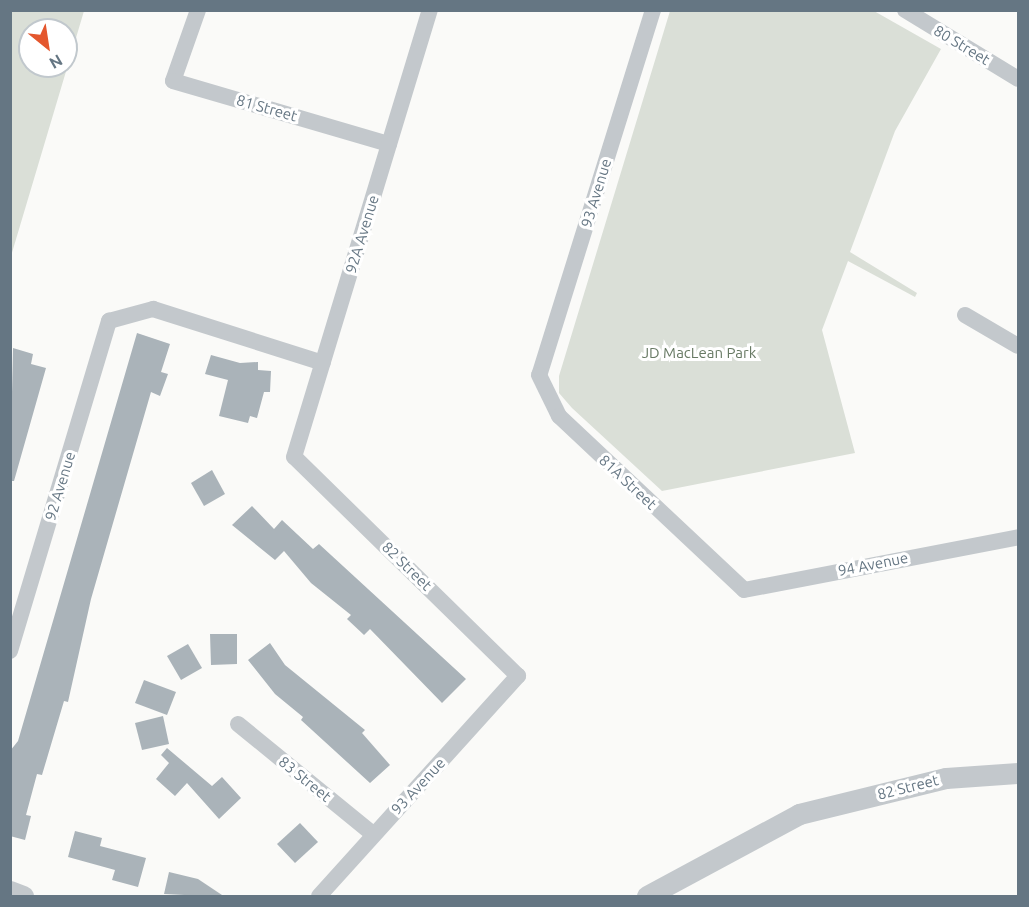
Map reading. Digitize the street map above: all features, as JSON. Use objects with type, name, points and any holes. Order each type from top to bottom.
[{"type":"street","name":"81 Street","points":[[198,10],[185,53],[173,81],[389,144]]},
{"type":"street","name":"92A Avenue","points":[[294,457],[430,10]]},
{"type":"street","name":"93 Avenue","points":[[538,375],[653,10]]},
{"type":"street","name":"80 Street","points":[[905,10],[1018,79]]},
{"type":"street","name":"92 Avenue","points":[[10,651],[110,321],[153,309],[323,363]]},
{"type":"street","points":[[965,315],[1018,346]]},
{"type":"street","name":"81A Street","points":[[538,375],[559,417],[731,578]]},
{"type":"street","name":"82 Street","points":[[294,457],[518,676]]},
{"type":"street","name":"94 Avenue","points":[[731,578],[744,590],[1018,537]]},
{"type":"street","name":"93 Avenue","points":[[319,897],[373,834],[518,676]]},
{"type":"street","name":"83 Street","points":[[238,724],[373,834]]},
{"type":"street","name":"82 Street","points":[[647,897],[799,814],[946,778],[1018,772]]},
{"type":"street","points":[[10,891],[23,897]]},
{"type":"green space","points":[[10,11],[84,11],[78,31],[78,18],[18,18],[18,78],[64,78],[11,256]]},
{"type":"green space","name":"JD MacLean Park","points":[[670,11],[874,11],[941,49],[895,131],[850,252],[917,293],[915,297],[848,261],[822,330],[855,453],[662,491],[572,408],[559,393],[559,376]]},
{"type":"building","points":[[137,333],[170,344],[161,372],[168,374],[160,396],[151,392],[91,599],[68,702],[64,701],[42,775],[37,774],[26,815],[31,816],[25,840],[10,836],[10,751],[18,741]]},
{"type":"building","points":[[13,348],[33,354],[31,364],[46,368],[14,481],[10,481]]},
{"type":"building","points":[[211,355],[240,363],[258,362],[258,370],[271,371],[270,392],[264,392],[257,418],[250,416],[248,423],[219,416],[228,380],[205,374]]},
{"type":"building","points":[[212,470],[225,494],[204,506],[191,483]]},
{"type":"building","points":[[252,506],[274,529],[282,520],[313,549],[319,544],[466,679],[442,703],[370,629],[364,635],[347,619],[351,615],[311,583],[284,551],[275,560],[232,525]]},
{"type":"building","points":[[210,634],[237,634],[237,664],[211,665]]},
{"type":"building","points":[[270,643],[285,665],[365,730],[362,733],[390,765],[370,783],[301,720],[303,717],[275,694],[248,660]]},
{"type":"building","points":[[188,644],[202,668],[181,680],[167,656]]},
{"type":"building","points":[[144,680],[176,692],[167,715],[135,703]]},
{"type":"building","points":[[163,716],[169,744],[142,750],[135,723]]},
{"type":"building","points":[[167,748],[212,786],[222,777],[241,798],[219,819],[187,783],[175,796],[156,779],[169,763],[161,755]]},
{"type":"building","points":[[300,823],[318,842],[295,863],[277,844]]},
{"type":"building","points":[[75,831],[102,838],[100,846],[146,858],[138,887],[112,880],[115,870],[68,857]]},
{"type":"building","points":[[169,872],[198,879],[225,897],[164,894]]}]
